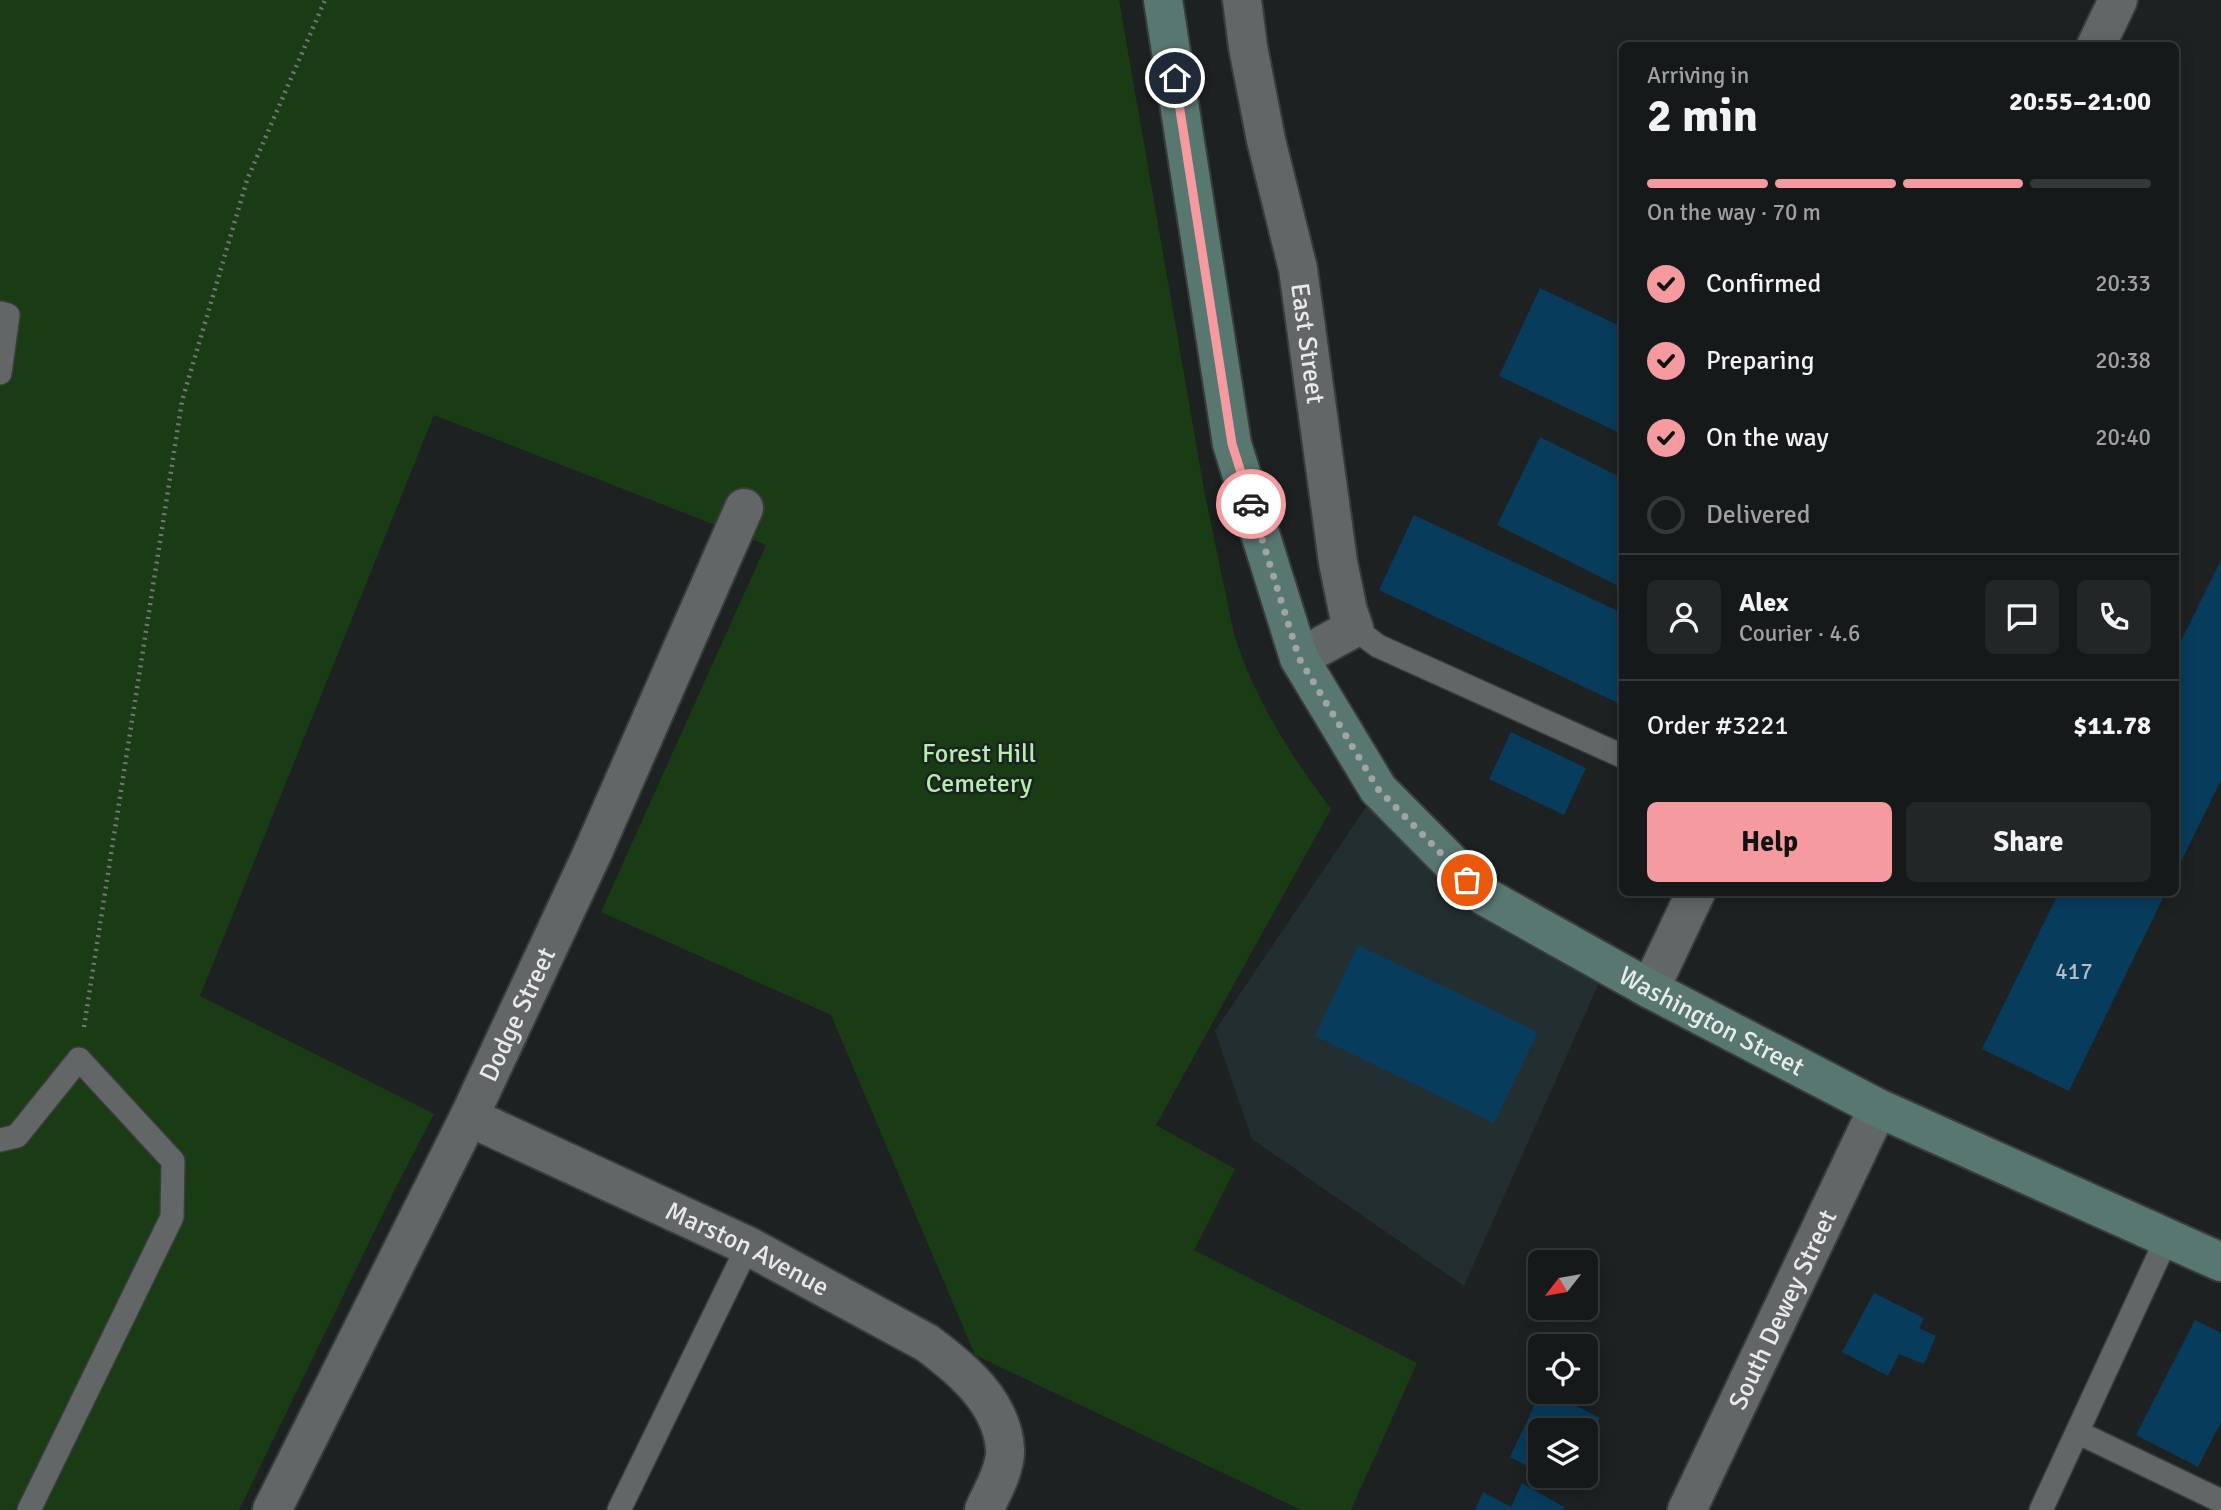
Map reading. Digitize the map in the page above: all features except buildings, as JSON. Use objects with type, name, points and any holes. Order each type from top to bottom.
[{"type":"main road","name":"Washington Street","points":[[1163,0],[1232,444],[1299,658],[1378,789],[1483,896],[1650,989],[1878,1108],[2221,1262]]},
{"type":"street","name":"East Street","points":[[1242,0],[1266,140],[1298,269],[1338,562],[1354,628]]},
{"type":"street","points":[[2098,42],[2118,0]]},
{"type":"street","name":"Dodge Street","points":[[272,1510],[469,1117],[597,842],[744,508]]},
{"type":"street","points":[[1299,658],[1354,628]]},
{"type":"street","points":[[1650,989],[1694,896]]},
{"type":"street","name":"South Dewey Street","points":[[1686,1510],[1878,1108]]},
{"type":"street","name":"Marston Avenue","points":[[469,1117],[748,1246],[927,1343],[954,1363],[979,1389],[999,1419],[1005,1450],[998,1481],[984,1510]]},
{"type":"lane","points":[[0,313],[8,315],[0,373]]},
{"type":"lane","points":[[1354,628],[1378,646],[1619,755]]},
{"type":"lane","points":[[0,1140],[17,1136],[79,1059],[173,1161],[173,1217],[29,1510]]},
{"type":"lane","points":[[2041,1510],[2167,1238]]},
{"type":"lane","points":[[619,1510],[748,1246]]},
{"type":"lane","points":[[2077,1432],[2221,1501]]},
{"type":"path","points":[[79,1059],[182,401],[247,180],[325,0]]},
{"type":"shaded area","points":[[1378,789],[1484,896],[1607,965],[1464,1286],[1252,1139],[1215,1031]]},
{"type":"green space","name":"Forest Hill Cemetery","points":[[0,0],[1119,0],[1205,495],[1234,634],[1252,681],[1275,726],[1331,809],[1156,1125],[1235,1169],[1194,1250],[1417,1363],[1351,1510],[1301,1510],[975,1355],[831,1015],[601,912],[766,545],[434,415],[200,996],[434,1114],[239,1510],[0,1510]]},
{"type":"way so far","points":[[1251,504],[1299,658],[1378,789],[1467,880]]},
{"type":"route","points":[[1175,78],[1232,444],[1251,504]]}]
